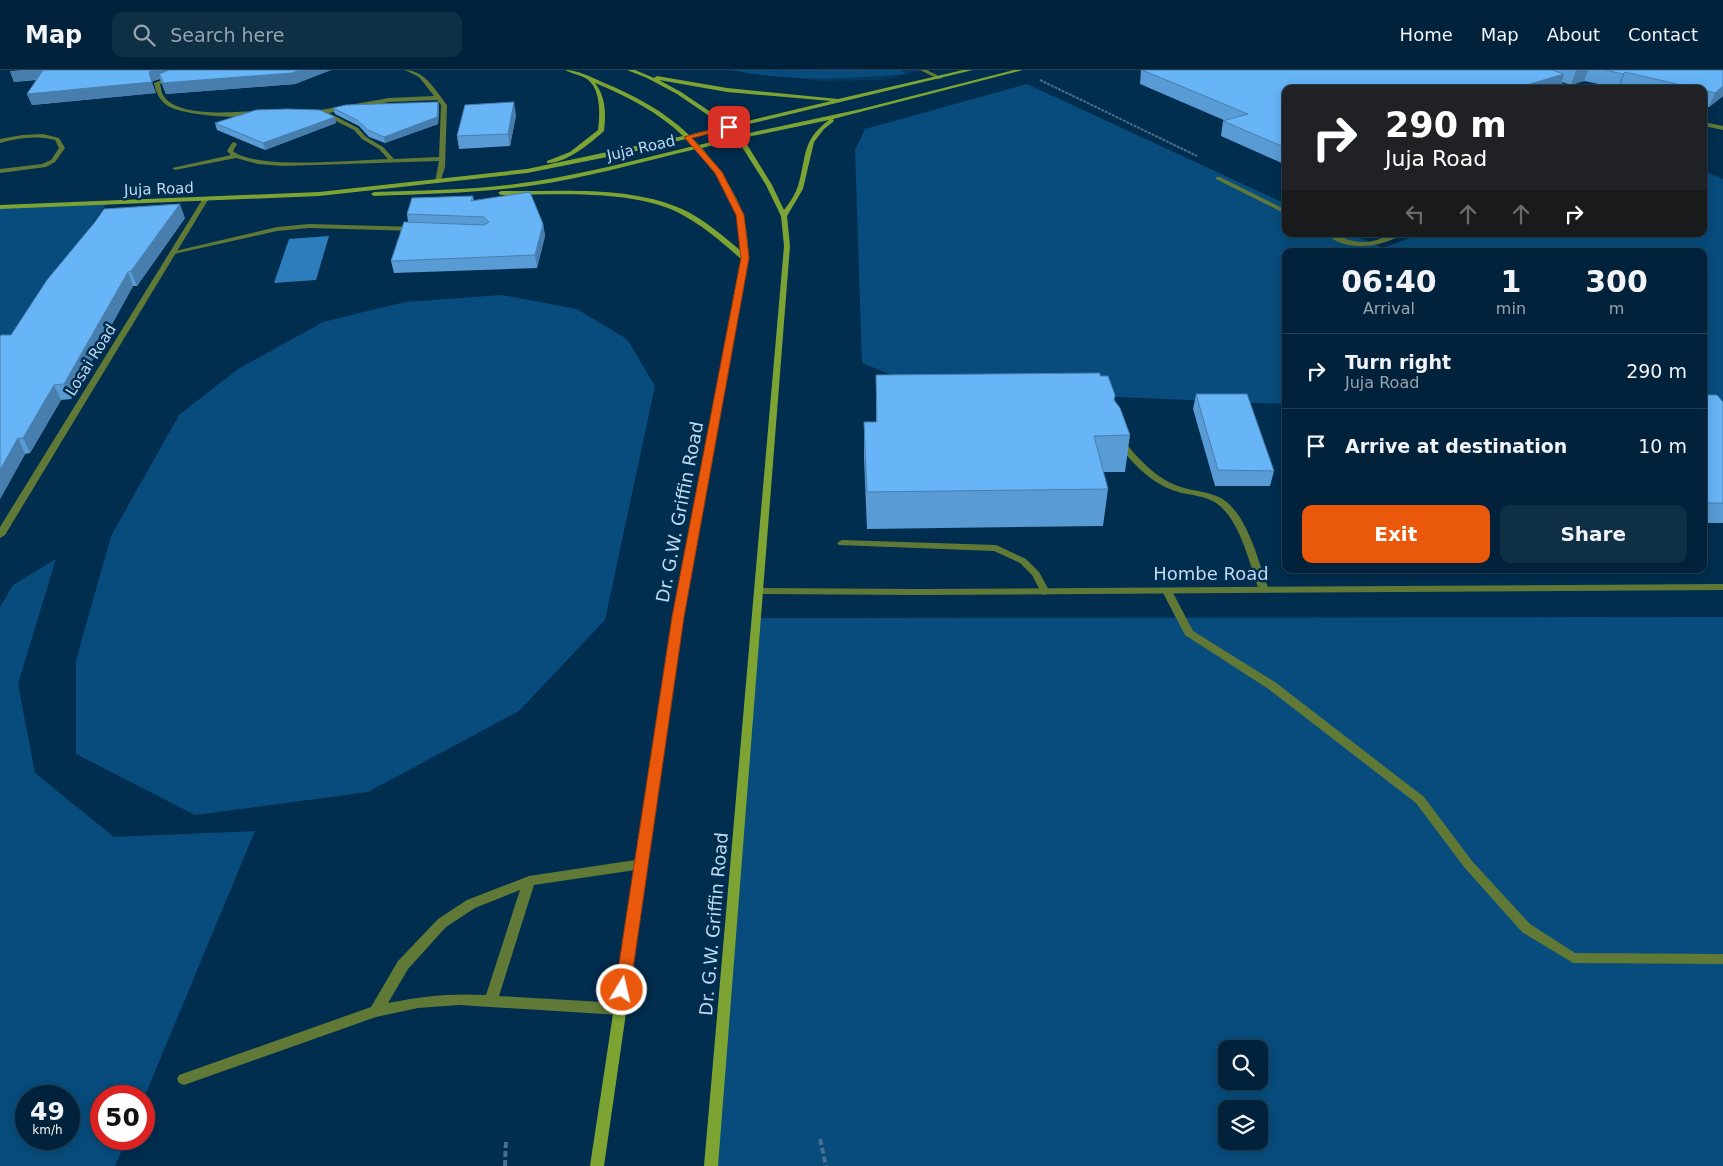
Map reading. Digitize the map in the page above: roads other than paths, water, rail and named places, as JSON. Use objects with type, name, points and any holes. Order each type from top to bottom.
[{"type":"main road","name":"Dr. G.W. Griffin Road","points":[[568,70],[637,98],[669,119],[698,147],[718,172],[740,215],[745,258],[678,617],[597,1166]]},
{"type":"main road","name":"Dr. G.W. Griffin Road","points":[[630,70],[649,77],[679,94],[729,127],[739,137],[769,185],[784,216],[787,246],[711,1166]]},
{"type":"main road","name":"Juja Road","points":[[0,207],[319,194],[527,171],[688,137],[970,70]]},
{"type":"main road","name":"Juja Road","points":[[319,194],[398,194],[463,191],[529,184],[574,176],[837,116],[1020,70]]},
{"type":"main road","points":[[649,77],[755,94],[848,100]]},
{"type":"main road","points":[[527,171],[572,153],[601,131],[602,104],[599,89],[588,78]]},
{"type":"main road","points":[[784,216],[802,185],[810,142],[821,127],[837,116]]},
{"type":"main road","points":[[463,191],[609,196],[648,201],[678,210],[702,223],[745,258]]},
{"type":"street","points":[[193,70],[157,83],[162,98],[181,110],[208,114],[262,113]]},
{"type":"street","points":[[408,70],[421,76],[444,106],[442,159],[438,182]]},
{"type":"street","points":[[923,70],[940,78]]},
{"type":"street","points":[[1544,80],[1562,85]]},
{"type":"street","points":[[306,112],[323,112],[389,100],[439,98]]},
{"type":"street","points":[[323,112],[356,129],[364,138],[381,148],[394,161]]},
{"type":"street","points":[[1707,125],[1723,128]]},
{"type":"street","points":[[0,141],[24,136],[46,136],[57,140],[62,148],[53,161],[44,166],[0,170]]},
{"type":"street","points":[[234,144],[230,151],[236,156],[259,162],[289,164],[442,159]]},
{"type":"street","points":[[175,168],[236,156]]},
{"type":"street","points":[[1218,178],[1282,210]]},
{"type":"street","name":"Losai Road","points":[[0,535],[205,200]]},
{"type":"street","points":[[174,252],[277,228],[309,226],[421,229]]},
{"type":"street","points":[[1335,237],[1348,244],[1360,246],[1391,237]]},
{"type":"street","points":[[1114,434],[1150,475],[1170,486],[1190,492],[1206,494],[1226,505],[1238,523],[1264,590]]},
{"type":"street","points":[[842,543],[996,548],[1023,561],[1036,574],[1045,592]]},
{"type":"street","name":"Hombe Road","points":[[760,591],[1045,592],[1723,587]]},
{"type":"street","points":[[1167,590],[1189,633],[1271,685],[1420,800],[1468,864],[1526,928],[1573,958],[1723,959]]},
{"type":"street","points":[[376,1011],[403,965],[442,923],[471,904],[529,881],[642,864]]},
{"type":"street","points":[[490,1002],[529,881]]},
{"type":"street","points":[[184,1080],[376,1011],[418,1002],[451,1000],[620,1009]]}]
